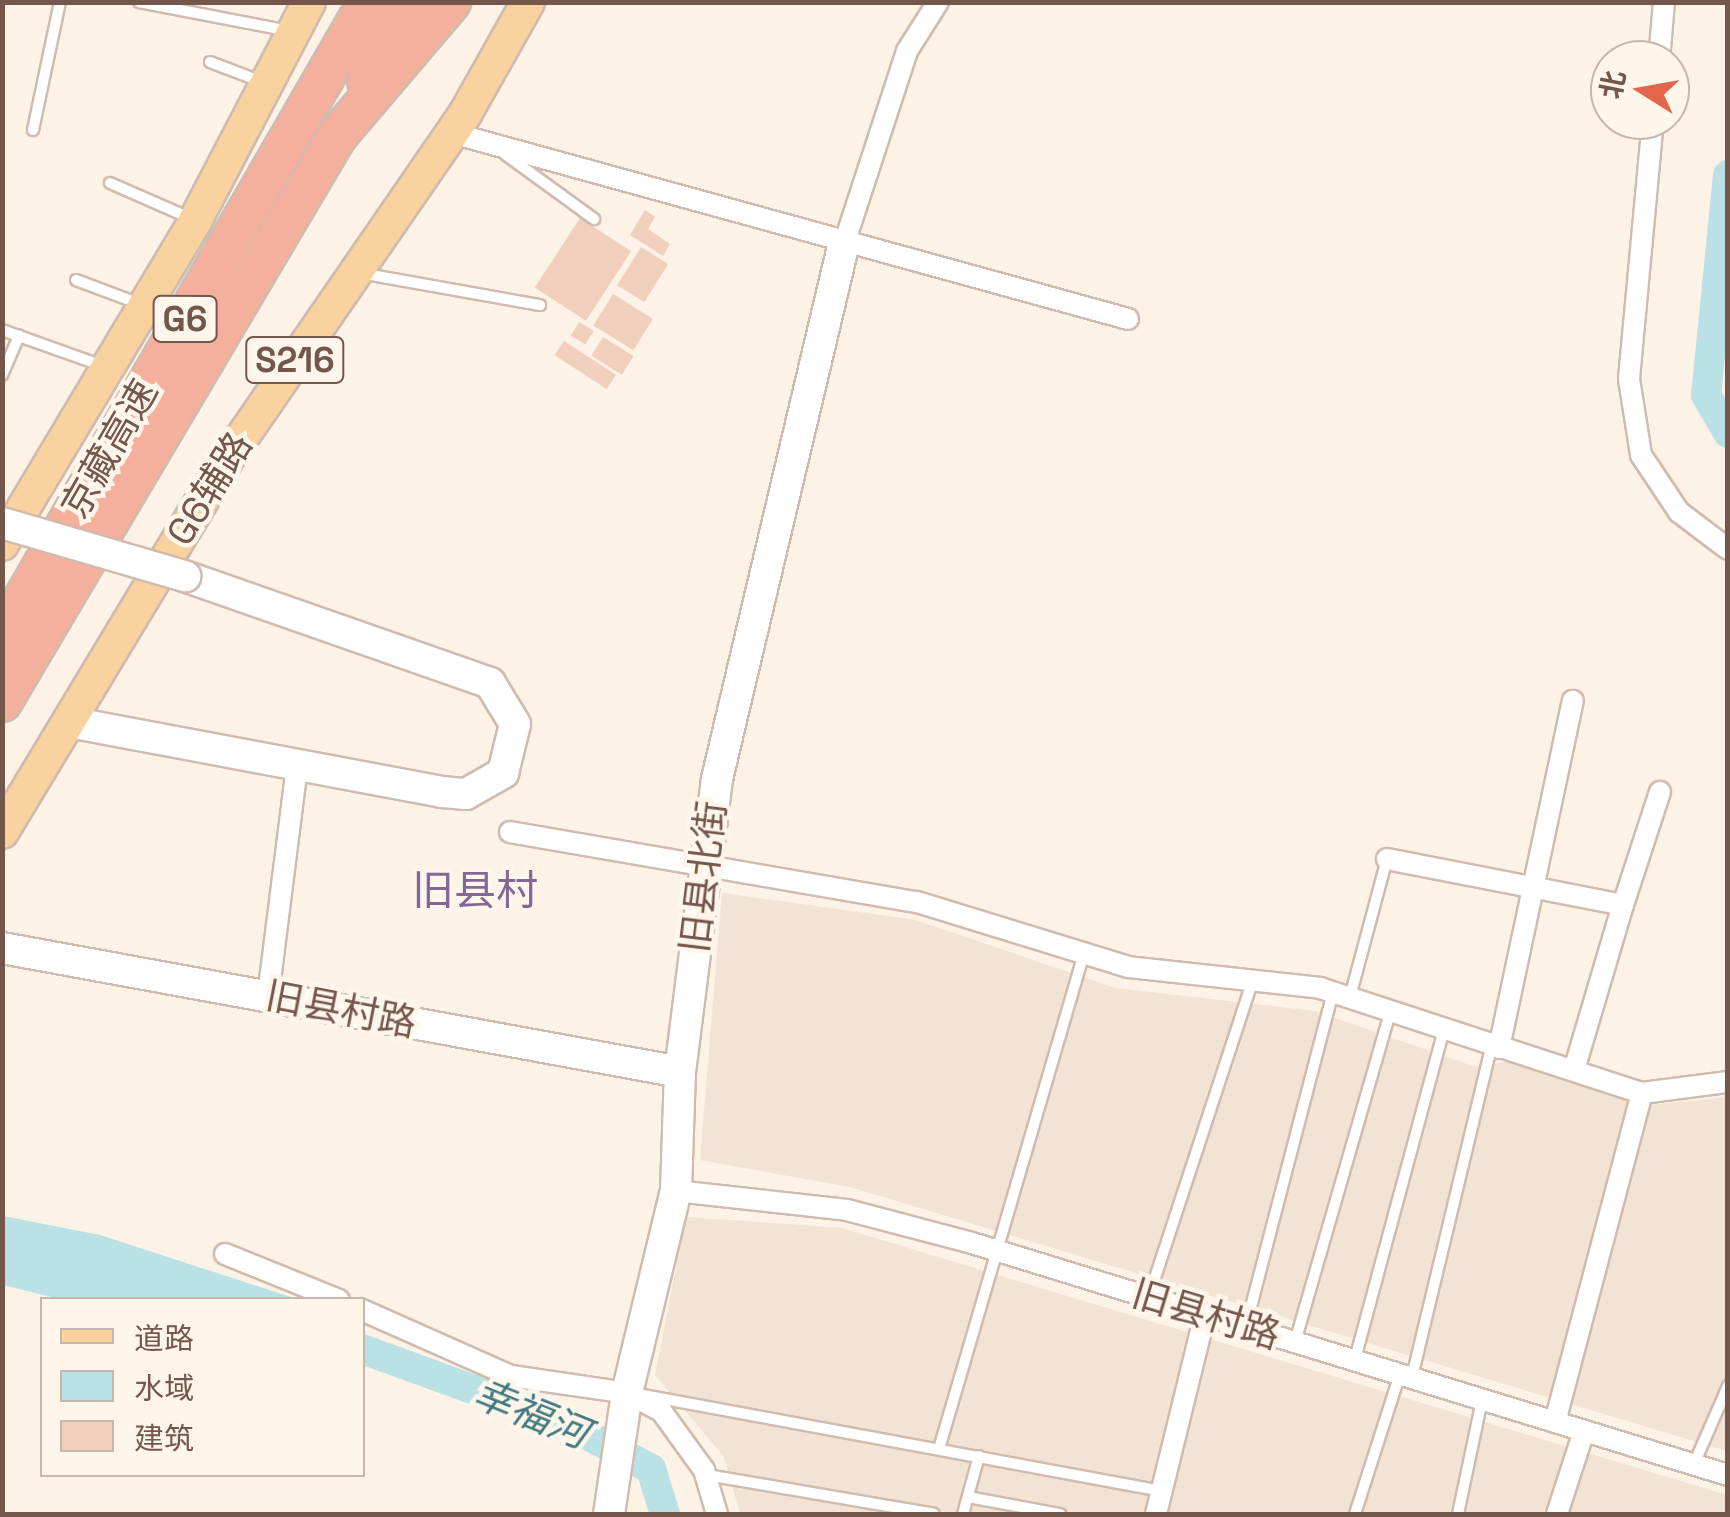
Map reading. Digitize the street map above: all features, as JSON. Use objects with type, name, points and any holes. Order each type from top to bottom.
[{"type":"highway","name":"京藏高速","points":[[2,636],[368,2]]},
{"type":"highway","points":[[2,702],[337,136],[410,2]]},
{"type":"highway","points":[[337,136],[450,2]]},
{"type":"main road","name":"G6辅路","points":[[2,832],[225,462],[452,133],[528,2]]},
{"type":"main road","points":[[2,544],[109,368],[270,86],[298,12]]},
{"type":"street","points":[[843,247],[907,51],[938,2]]},
{"type":"street","points":[[1661,40],[1664,2]]},
{"type":"street","points":[[452,133],[843,247],[1128,319]]},
{"type":"street","points":[[1651,140],[1629,379],[1641,455],[1679,512],[1728,549]]},
{"type":"street","name":"旧县北街","points":[[609,1514],[627,1392],[676,1191],[680,1072],[717,779],[843,247]]},
{"type":"street","points":[[2,524],[184,576],[467,671],[498,692],[515,724],[503,773],[466,794],[68,722]]},
{"type":"street","points":[[1495,1048],[1573,701]]},
{"type":"street","points":[[268,996],[297,765]]},
{"type":"street","points":[[1574,1070],[1660,792]]},
{"type":"street","points":[[510,832],[704,869],[917,902],[1083,957],[1342,995],[1443,1032],[1642,1094],[1728,1082]]},
{"type":"street","points":[[1387,859],[1623,905]]},
{"type":"street","name":"旧县村路","points":[[2,948],[680,1072]]},
{"type":"street","points":[[1556,1422],[1642,1094]]},
{"type":"street","name":"旧县村路","points":[[676,1191],[846,1210],[994,1250],[1728,1475]]},
{"type":"street","points":[[225,1254],[332,1297]]},
{"type":"street","points":[[365,1311],[511,1376],[627,1392],[662,1412],[706,1474],[717,1514]]},
{"type":"street","points":[[1156,1514],[1205,1314]]},
{"type":"street","points":[[1557,1514],[1584,1431]]},
{"type":"lane","points":[[32,130],[60,2]]},
{"type":"lane","points":[[139,2],[298,12]]},
{"type":"lane","points":[[210,62],[270,86]]},
{"type":"lane","points":[[497,148],[594,219]]},
{"type":"lane","points":[[110,184],[195,220]]},
{"type":"lane","points":[[354,272],[540,305]]},
{"type":"lane","points":[[76,280],[145,306]]},
{"type":"lane","points":[[2,330],[109,368]]},
{"type":"lane","points":[[2,376],[18,336]]},
{"type":"lane","points":[[1246,1327],[1342,995],[1387,859]]},
{"type":"lane","points":[[939,1448],[1083,957]]},
{"type":"lane","points":[[1149,1298],[1253,980]]},
{"type":"lane","points":[[1294,1342],[1390,1013]]},
{"type":"lane","points":[[1354,1360],[1443,1032]]},
{"type":"lane","points":[[1356,1514],[1406,1376],[1495,1048]]},
{"type":"lane","points":[[1693,1464],[1728,1386]]},
{"type":"lane","points":[[627,1392],[1162,1492]]},
{"type":"lane","points":[[1458,1514],[1482,1400]]},
{"type":"lane","points":[[963,1514],[979,1456]]},
{"type":"lane","points":[[706,1474],[934,1514]]},
{"type":"lane","points":[[968,1497],[1060,1514]]},
{"type":"shaded area","points":[[722,893],[916,920],[1115,988],[1315,1011],[1476,1067],[1510,1061],[1642,1106],[1727,1097],[1727,1451],[850,1187],[700,1160]]},
{"type":"shaded area","points":[[686,1217],[842,1228],[1727,1495],[1727,1514],[740,1514],[724,1457],[655,1375]]},
{"type":"water","points":[[3,1216],[100,1235],[291,1297],[51,1297],[3,1285]]},
{"type":"building","points":[[645,210],[655,217],[648,229],[670,244],[663,256],[630,235]]},
{"type":"building","points":[[580,218],[631,251],[586,321],[535,288]]},
{"type":"building","points":[[641,247],[668,264],[644,302],[617,285]]},
{"type":"building","points":[[613,294],[653,319],[633,350],[593,325]]},
{"type":"building","points":[[579,322],[594,331],[585,344],[571,336]]},
{"type":"building","points":[[603,337],[634,356],[622,375],[591,356]]},
{"type":"building","points":[[564,341],[616,375],[607,389],[555,355]]},
{"type":"waterway","name":"幸福河","points":[[1728,175],[1706,395],[1728,433]]},
{"type":"waterway","name":"幸福河","points":[[365,1350],[563,1422],[651,1469],[665,1514]]},
{"type":"district","name":"旧县村","points":[[475,891]]}]
